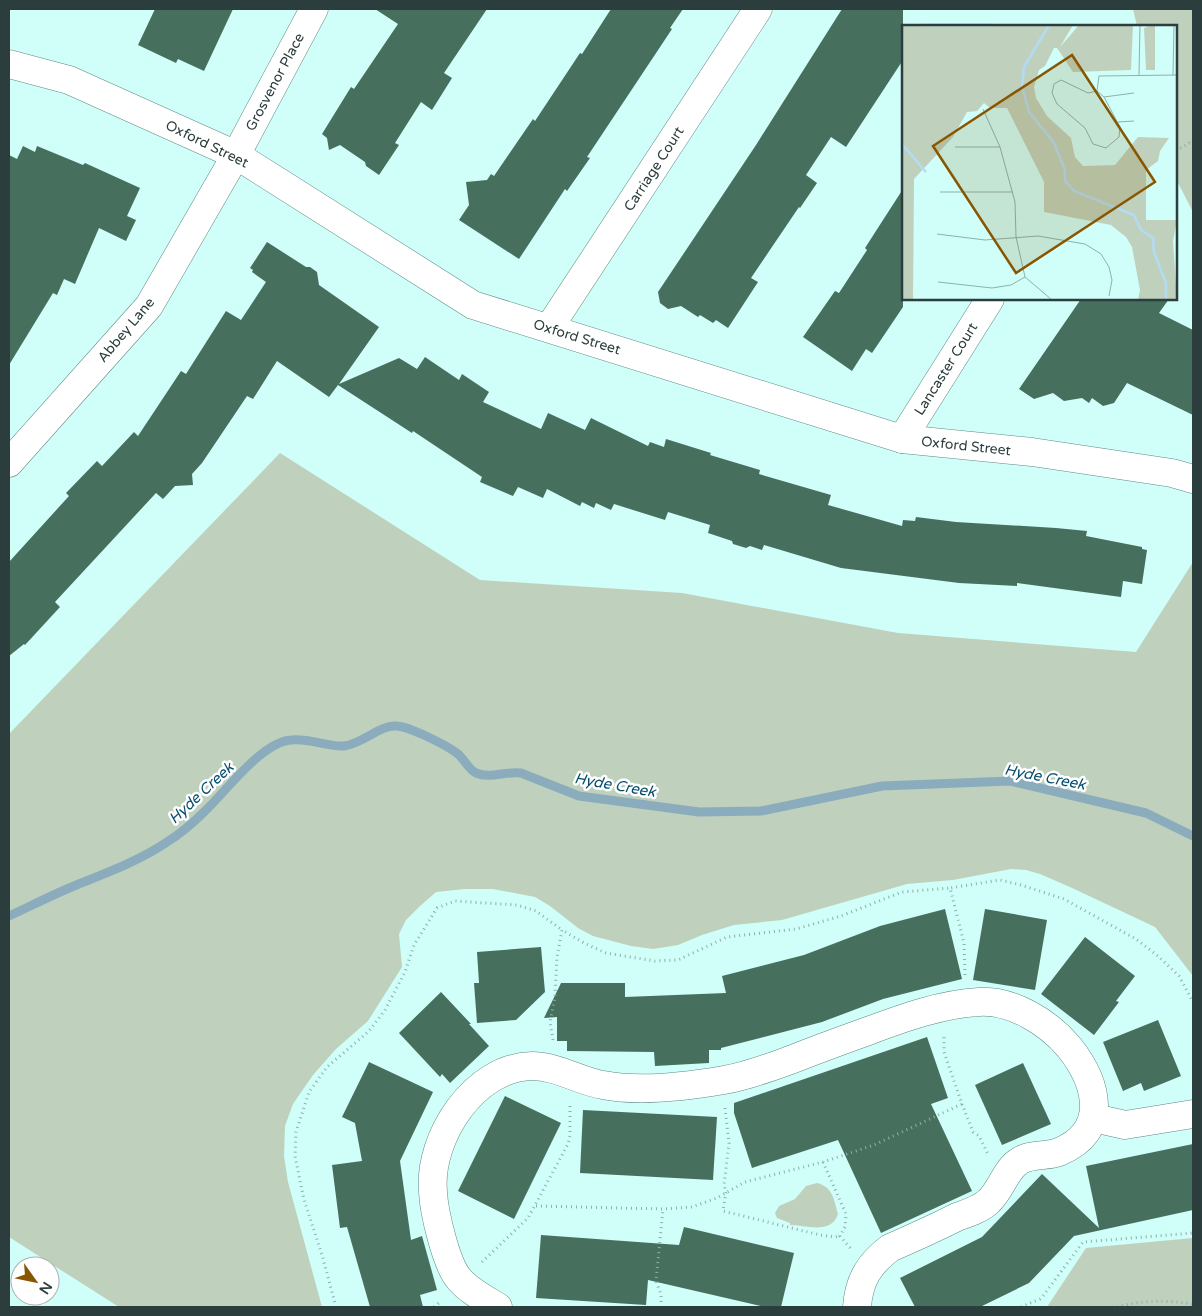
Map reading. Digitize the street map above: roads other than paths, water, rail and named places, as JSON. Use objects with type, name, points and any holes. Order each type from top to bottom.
[{"type":"street","name":"Grosvenor Place","points":[[236,155],[314,9]]},
{"type":"street","name":"Carriage Court","points":[[549,328],[758,9]]},
{"type":"street","name":"Oxford Street","points":[[9,64],[69,80],[236,155],[474,305],[902,439],[1032,452],[1172,473],[1193,479]]},
{"type":"street","name":"Abbey Lane","points":[[9,462],[148,306],[236,155]]},
{"type":"street","name":"Lancaster Court","points":[[902,439],[989,300]]},
{"type":"street","points":[[498,1307],[461,1281],[451,1264],[435,1208],[432,1188],[440,1143],[459,1108],[489,1081],[503,1073],[533,1066],[547,1068],[602,1085],[623,1088],[659,1087],[722,1081],[768,1069],[923,1012],[964,1004],[990,1002],[1010,1007],[1050,1028],[1076,1056],[1089,1080],[1095,1105],[1094,1118],[1086,1131],[1067,1148],[1054,1154],[1028,1157],[1017,1162],[995,1194],[982,1206],[890,1248],[882,1254],[867,1270],[861,1284],[857,1307]]},
{"type":"street","points":[[1094,1118],[1125,1125],[1193,1114]]},
{"type":"waterway","name":"Hyde Creek","points":[[9,916],[66,889],[134,861],[167,842],[201,815],[257,758],[268,749],[280,743],[298,740],[332,745],[351,745],[390,726],[402,727],[419,733],[446,746],[458,754],[471,769],[481,775],[521,773],[579,796],[699,812],[761,811],[882,786],[1010,781],[1146,813],[1193,836]]}]
